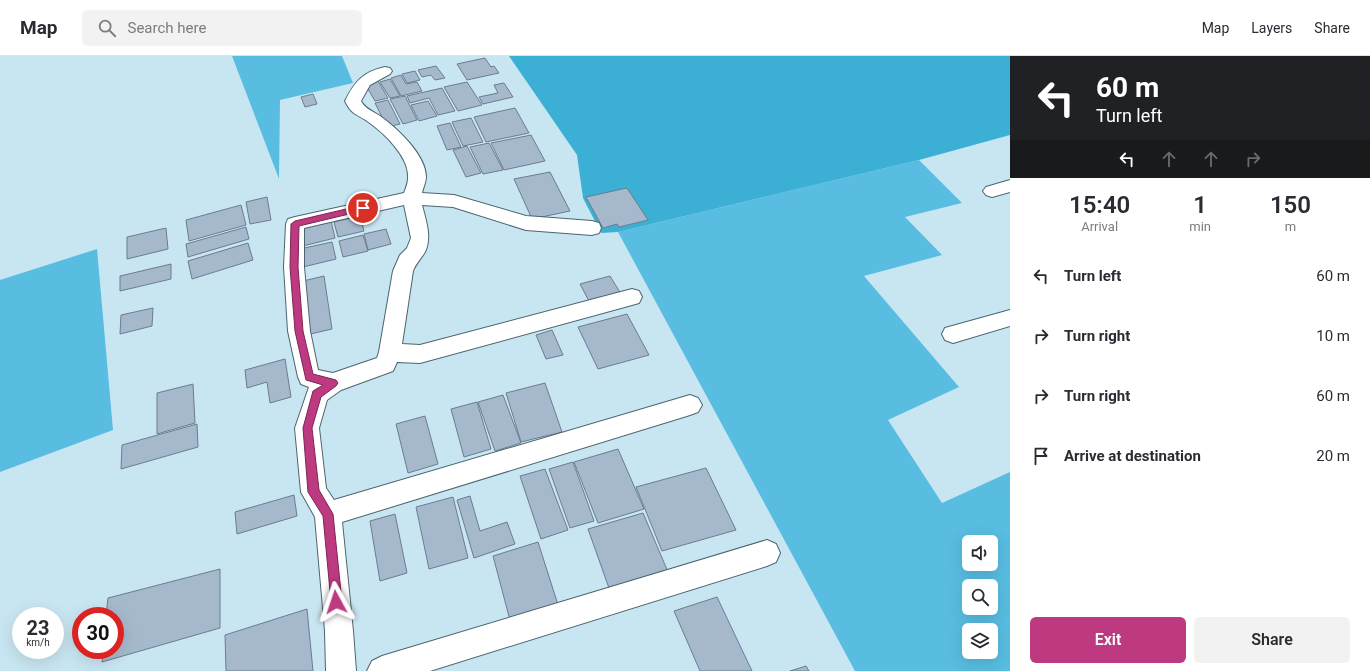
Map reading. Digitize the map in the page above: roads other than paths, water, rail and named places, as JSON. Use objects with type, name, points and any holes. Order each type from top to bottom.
[{"type":"street","points":[[341,671],[339,631],[328,514],[314,492],[308,428],[317,394],[333,383],[385,364],[390,352],[402,271],[407,260],[416,251],[420,238],[412,198],[416,177],[415,166],[410,156],[394,135],[373,118],[357,109],[354,101],[359,88],[367,77],[384,71]]},
{"type":"street","points":[[992,191],[1010,186]]},
{"type":"street","points":[[333,383],[309,377],[299,331],[294,267],[295,224],[391,201],[412,198],[454,201],[526,223],[592,228]]},
{"type":"street","points":[[390,352],[420,354],[632,297]]},
{"type":"street","points":[[953,334],[1010,318]]},
{"type":"street","points":[[328,514],[690,405]]},
{"type":"street","points":[[382,671],[767,553]]}]
